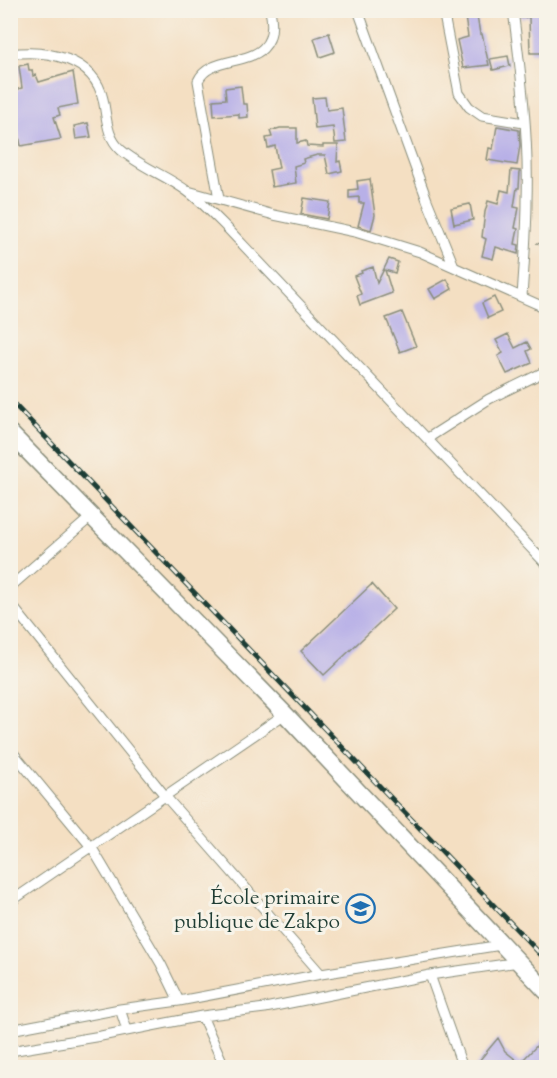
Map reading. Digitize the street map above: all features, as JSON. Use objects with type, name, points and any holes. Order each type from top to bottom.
[{"type":"highway","points":[[10,433],[285,714],[501,945],[545,987]]},
{"type":"street","points":[[219,199],[198,81],[208,69],[261,51],[271,34],[273,22],[270,10]]},
{"type":"street","points":[[358,10],[427,200],[454,266]]},
{"type":"street","points":[[443,10],[454,76],[459,93],[469,107],[482,116],[524,123]]},
{"type":"street","points":[[513,10],[524,123],[527,199],[522,297]]},
{"type":"street","points":[[10,54],[45,54],[84,67],[95,78],[103,97],[110,134],[119,148],[187,191],[228,229],[546,564]]},
{"type":"street","points":[[187,191],[355,232],[420,252],[546,308]]},
{"type":"street","points":[[428,438],[489,399],[546,371]]},
{"type":"street","points":[[10,587],[92,516]]},
{"type":"street","points":[[10,603],[166,797],[321,974]]},
{"type":"street","points":[[10,903],[285,714]]},
{"type":"street","points":[[10,748],[92,848],[161,964],[179,1001]]},
{"type":"street","points":[[10,1030],[321,974],[501,945]]},
{"type":"street","points":[[10,1051],[202,1016],[265,1008],[430,975],[520,962]]},
{"type":"street","points":[[430,975],[463,1068]]},
{"type":"street","points":[[120,1009],[127,1029]]},
{"type":"street","points":[[202,1016],[225,1068]]},
{"type":"building","points":[[464,10],[476,10],[489,65],[463,68],[457,40],[468,37]]},
{"type":"building","points":[[520,10],[546,10],[546,53],[530,53],[529,17],[521,18]]},
{"type":"building","points":[[329,33],[335,52],[320,57],[314,38]]},
{"type":"building","points":[[508,56],[510,66],[493,70],[490,59]]},
{"type":"building","points":[[28,64],[29,70],[32,70],[33,76],[36,75],[39,82],[73,72],[78,104],[58,108],[60,115],[54,117],[61,139],[21,146],[14,112],[17,111],[11,91],[22,88],[19,66]]},
{"type":"building","points":[[241,86],[243,104],[247,104],[248,117],[239,118],[239,114],[214,116],[213,100],[226,99],[225,88]]},
{"type":"building","points":[[325,97],[327,110],[342,108],[346,142],[335,143],[333,127],[315,129],[312,98]]},
{"type":"building","points":[[88,123],[91,137],[76,139],[74,126]]},
{"type":"building","points":[[497,126],[519,130],[520,145],[517,165],[487,160],[489,148],[493,149]]},
{"type":"building","points":[[280,128],[297,128],[297,143],[306,141],[307,146],[338,145],[337,162],[340,161],[342,171],[329,174],[325,155],[317,155],[303,159],[304,163],[294,166],[296,183],[272,187],[269,170],[279,168],[275,146],[268,148],[266,138],[272,137],[270,131]]},
{"type":"building","points":[[511,170],[520,171],[519,188],[517,188],[514,207],[519,208],[515,228],[518,229],[515,244],[519,245],[518,254],[496,247],[493,259],[482,256],[486,239],[482,237],[485,212],[488,201],[498,204],[501,190],[509,192]]},
{"type":"building","points":[[370,179],[375,215],[371,230],[358,226],[364,203],[359,203],[359,197],[349,198],[349,190],[358,189],[357,181]]},
{"type":"building","points":[[304,198],[330,202],[327,219],[301,214]]},
{"type":"building","points":[[470,204],[473,220],[454,224],[451,208]]},
{"type":"building","points":[[389,259],[398,262],[395,273],[385,270],[392,293],[360,305],[357,296],[361,294],[354,276],[373,267],[377,283]]},
{"type":"building","points":[[447,279],[452,289],[435,299],[429,289]]},
{"type":"building","points":[[494,297],[501,312],[488,318],[482,303]]},
{"type":"building","points":[[402,312],[416,346],[400,352],[386,318]]},
{"type":"building","points":[[508,334],[515,348],[527,342],[531,349],[527,351],[532,363],[507,374],[498,356],[503,353],[496,340]]},
{"type":"building","points":[[372,584],[394,609],[324,675],[301,651]]},
{"type":"building","points":[[546,1036],[546,1065],[544,1068],[473,1068],[498,1038],[505,1051],[520,1063]]},
{"type":"railway","points":[[10,400],[546,960]]},
{"type":"place","name":"École primaire publique de Zakpo","points":[[361,909]]}]
